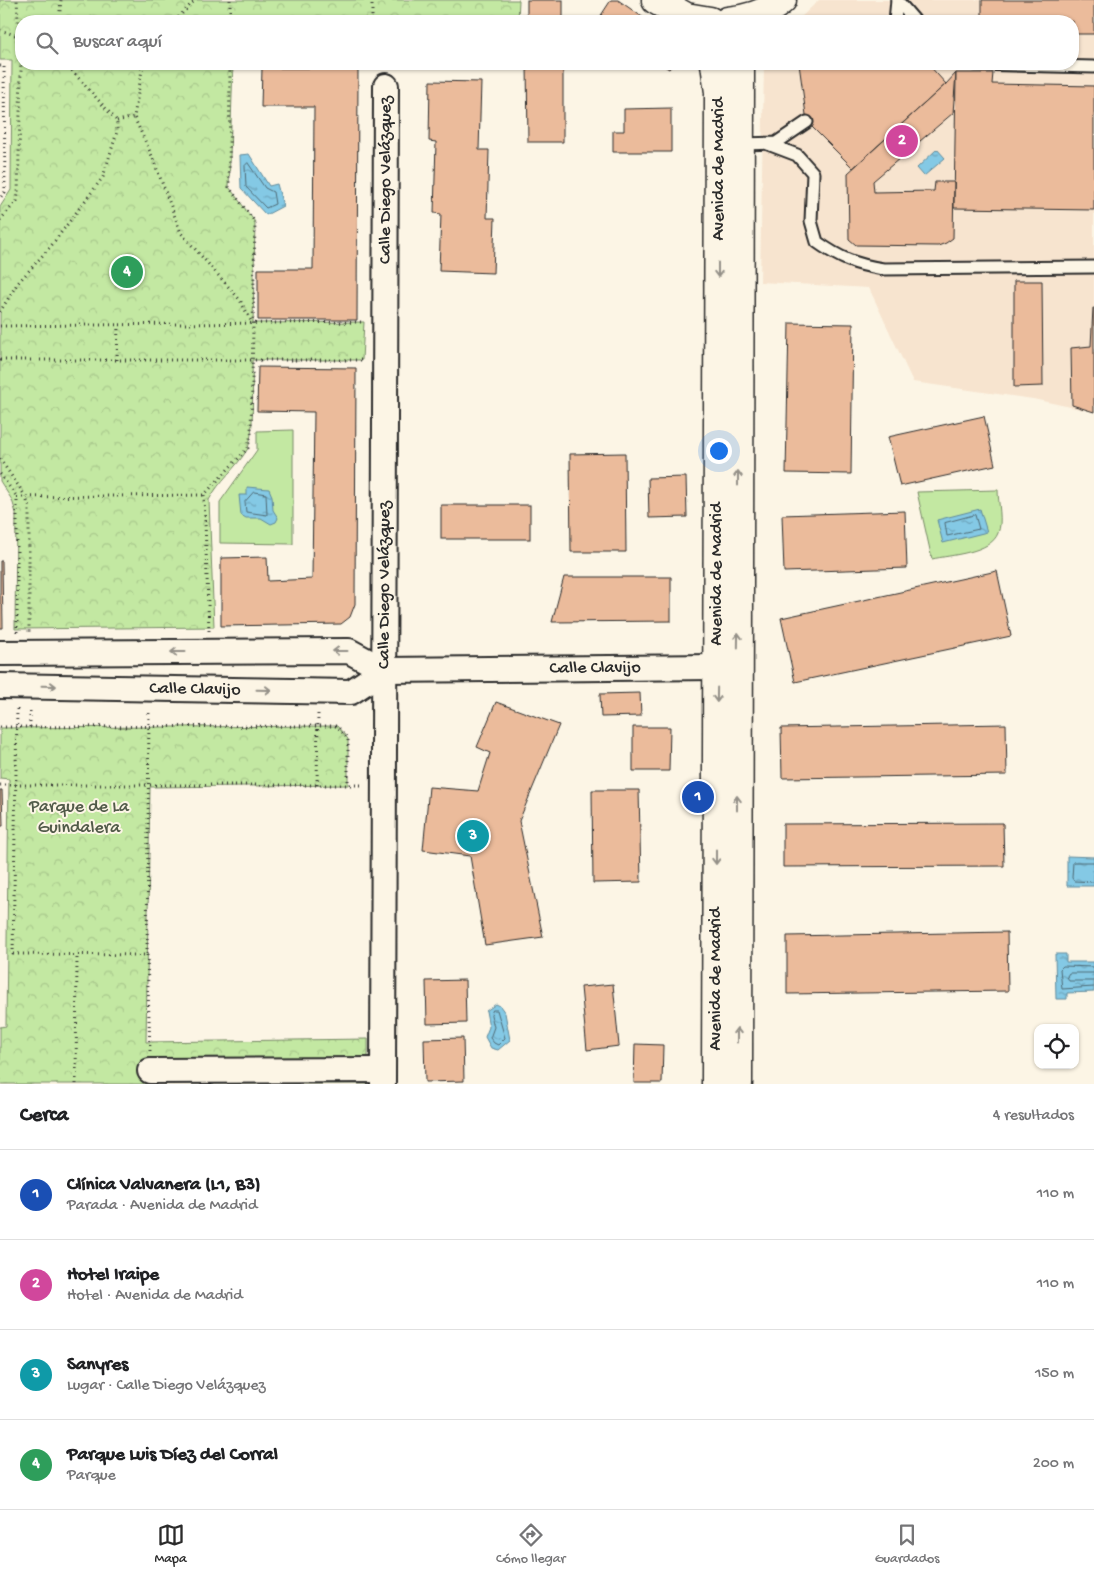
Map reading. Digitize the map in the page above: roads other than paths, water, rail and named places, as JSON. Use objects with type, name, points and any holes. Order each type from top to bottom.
[{"type":"main road","points":[[656,0],[685,15]]},
{"type":"main road","points":[[753,15],[776,5],[782,0]]},
{"type":"main road","name":"Avenida de Madrid","points":[[716,70],[719,92],[716,1084]]},
{"type":"main road","name":"Avenida de Madrid","points":[[738,1084],[740,70]]},
{"type":"street","name":"Calle Diego Velázquez","points":[[383,1077],[386,86]]},
{"type":"street","name":"Calle Clavijo","points":[[16,653],[349,651],[384,670],[717,667]]},
{"type":"street","name":"Calle Clavijo","points":[[16,686],[351,692],[384,670]]},
{"type":"street","points":[[150,1071],[383,1077]]},
{"type":"lane","points":[[896,15],[897,0]]},
{"type":"lane","points":[[897,0],[910,15]]},
{"type":"lane","points":[[1079,67],[1094,67]]},
{"type":"lane","points":[[740,144],[776,143],[807,122]]},
{"type":"lane","points":[[768,144],[797,155],[813,173],[811,221],[816,242],[839,258],[854,264],[883,269],[1094,268]]},
{"type":"water","points":[[937,149],[945,158],[924,176],[917,168]]},
{"type":"water","points":[[249,154],[269,186],[277,184],[283,206],[266,215],[241,188],[240,155]]},
{"type":"water","points":[[247,487],[269,489],[272,496],[273,510],[278,518],[276,522],[271,524],[261,518],[246,518],[241,515],[239,495],[247,495]]},
{"type":"water","points":[[980,509],[987,532],[943,543],[937,520]]},
{"type":"water","points":[[1067,856],[1094,857],[1094,886],[1067,886]]},
{"type":"water","points":[[1055,954],[1066,954],[1066,962],[1094,962],[1094,992],[1067,993],[1067,999],[1056,999]]},
{"type":"water","points":[[496,1004],[505,1013],[510,1040],[498,1050],[491,1048],[485,1037],[489,1027],[486,1011]]},
{"type":"place","name":"Hotel Iraipe","points":[[902,141]]},
{"type":"place","name":"Parque Luis Díez del Corral","points":[[127,272]]},
{"type":"place","name":"Clínica Valvanera (L1, B3)","points":[[698,797]]},
{"type":"place","name":"Sanyres","points":[[473,836]]},
{"type":"park label","name":"Parque de La Guindalera","points":[[79,818]]}]
